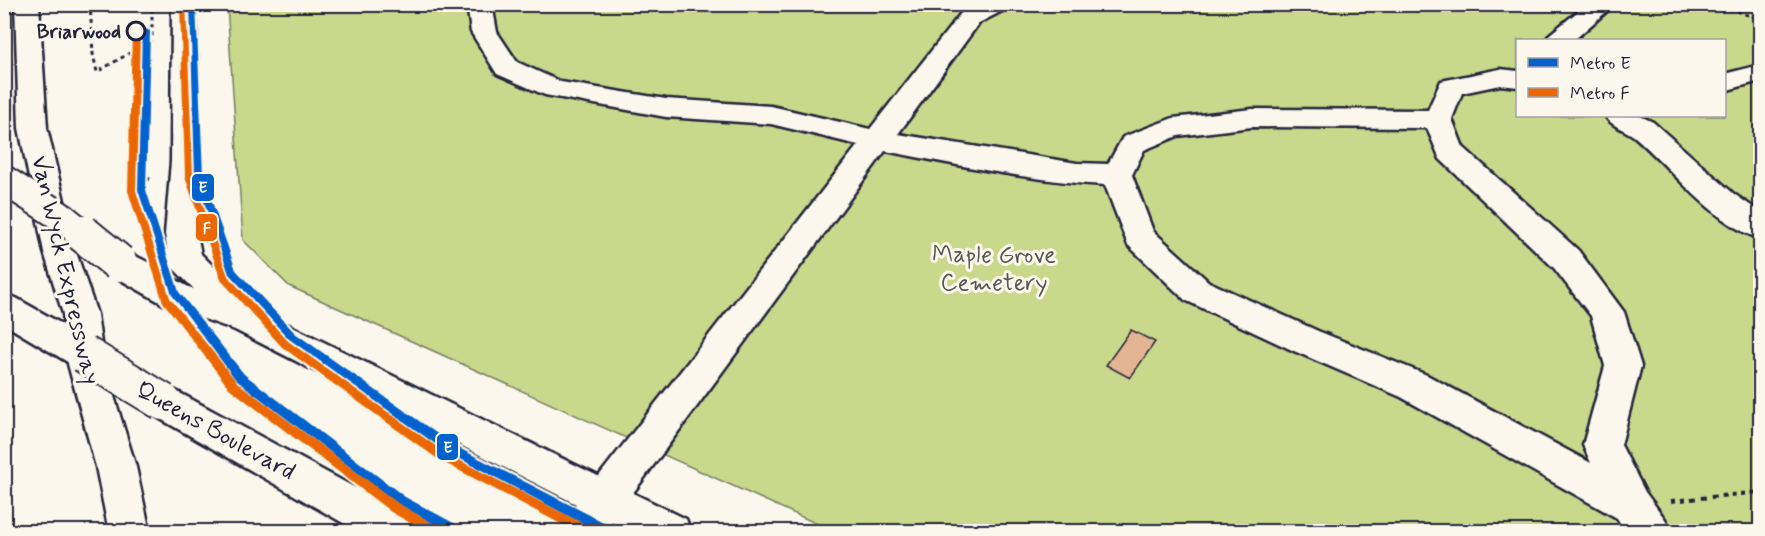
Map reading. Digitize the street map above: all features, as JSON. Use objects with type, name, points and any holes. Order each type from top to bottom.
[{"type":"main road","points":[[184,4],[186,161],[181,234],[185,259],[247,320]]},
{"type":"main road","points":[[479,4],[484,33],[507,68],[555,89],[666,108],[771,114],[879,140],[969,157],[1066,171],[1117,175]]},
{"type":"main road","points":[[1560,39],[1603,4]]},
{"type":"main road","name":"Van Wyck Expressway","points":[[28,9],[33,128],[60,252],[80,314],[86,364],[116,467],[130,531]]},
{"type":"main road","points":[[579,531],[879,140],[974,9]]},
{"type":"main road","points":[[1726,83],[1761,73]]},
{"type":"main road","points":[[1512,74],[1451,87],[1438,119],[1450,152],[1566,259],[1607,312],[1623,366],[1602,445],[1641,518]]},
{"type":"main road","points":[[1438,119],[1252,118],[1173,127],[1133,144],[1117,175],[1139,237],[1197,291],[1306,341],[1414,386],[1534,450],[1641,518]]},
{"type":"main road","points":[[1641,120],[1723,202],[1761,227]]},
{"type":"main road","points":[[4,180],[63,218],[119,263],[177,296],[247,320],[671,531]]},
{"type":"main road","name":"Queens Boulevard","points":[[4,307],[164,402],[398,531]]},
{"type":"path","points":[[90,4],[93,54],[97,72],[152,40],[152,4]]},
{"type":"path","points":[[1714,4],[1761,19]]},
{"type":"path","points":[[137,211],[150,175]]},
{"type":"path","points":[[1641,518],[1761,492]]},
{"type":"green space","name":"Maple Grove Cemetery","points":[[227,5],[1760,5],[1760,531],[833,531],[289,286],[243,240]]},
{"type":"building","points":[[1131,330],[1155,342],[1130,378],[1106,365]]},
{"type":"metro line","name":"F","points":[[183,4],[189,177],[224,278],[285,344],[443,457],[588,532]]},
{"type":"metro line","name":"E","points":[[193,4],[199,176],[232,272],[292,336],[449,448],[611,532]]},
{"type":"metro line","name":"F","points":[[136,31],[132,191],[166,299],[233,385],[395,508],[437,532]]},
{"type":"metro line","name":"E","points":[[146,31],[142,190],[175,293],[240,377],[401,500],[459,532]]},
{"type":"place","name":"Briarwood","points":[[136,31]]}]
